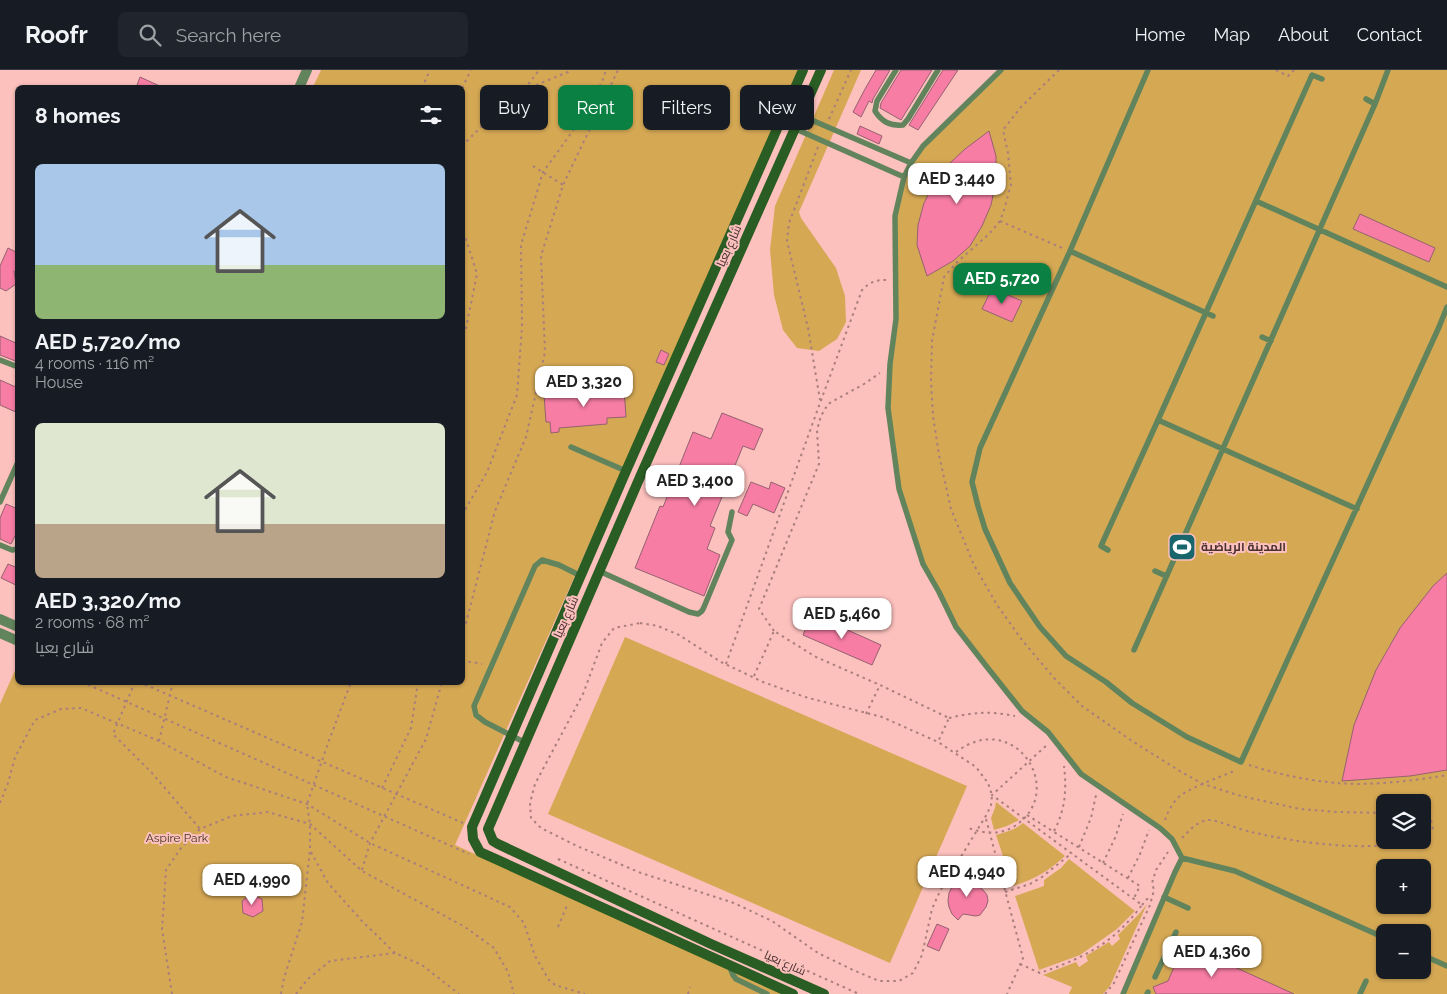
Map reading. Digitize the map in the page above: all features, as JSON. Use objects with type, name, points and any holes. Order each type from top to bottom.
[{"type":"street","points":[[300,85],[307,70]]},
{"type":"street","name":"شارع بعيا","points":[[796,85],[803,70]]},
{"type":"street","name":"شارع بعيا","points":[[814,86],[821,70]]},
{"type":"street","name":"شارع بعيا","points":[[472,827],[580,576],[776,130]]},
{"type":"street","name":"شارع بعيا","points":[[794,130],[524,742],[488,829],[493,841],[498,844],[824,994]]},
{"type":"street","points":[[626,471],[640,478]]},
{"type":"street","points":[[586,566],[600,572]]},
{"type":"street","points":[[0,619],[15,626]]},
{"type":"street","points":[[0,633],[15,640]]},
{"type":"street","points":[[472,827],[473,839],[480,852]]},
{"type":"street","name":"شارع بعيا","points":[[480,852],[793,994]]},
{"type":"lane","points":[[896,70],[877,101],[875,111],[880,119],[893,126],[903,125],[908,119],[938,70]]},
{"type":"lane","points":[[1000,70],[923,146],[911,163],[904,178],[895,216],[896,319],[890,364],[888,408],[899,489],[923,564],[956,627],[1022,711],[1048,732],[1081,774],[1160,828],[1172,839],[1182,858],[1235,871],[1376,934]]},
{"type":"lane","points":[[1148,70],[1070,251],[980,448],[972,482],[985,529],[1010,583],[1040,627],[1066,656],[1106,682],[1132,703],[1187,737],[1241,762],[1447,307]]},
{"type":"lane","points":[[1134,650],[1375,104],[1388,70]]},
{"type":"lane","points":[[1108,550],[1101,546],[1312,75],[1322,79]]},
{"type":"lane","points":[[1366,99],[1375,104]]},
{"type":"lane","points":[[814,121],[911,163]]},
{"type":"lane","points":[[800,130],[904,178]]},
{"type":"lane","points":[[1256,202],[1447,287]]},
{"type":"lane","points":[[1070,251],[1213,316]]},
{"type":"lane","points":[[1439,327],[1447,332]]},
{"type":"lane","points":[[1262,337],[1270,341]]},
{"type":"lane","points":[[0,360],[15,367]]},
{"type":"lane","points":[[1158,420],[1357,509]]},
{"type":"lane","points":[[571,447],[626,471]]},
{"type":"lane","points":[[0,502],[15,469]]},
{"type":"lane","points":[[600,572],[689,612],[698,614],[704,607],[732,540],[728,532],[732,512]]},
{"type":"lane","points":[[0,545],[15,550]]},
{"type":"lane","points":[[524,742],[485,722],[476,715],[474,706],[535,566],[542,560],[580,576]]},
{"type":"lane","points":[[1155,571],[1166,576]]},
{"type":"lane","points":[[1123,994],[1182,858]]},
{"type":"lane","points":[[1164,897],[1188,908]]},
{"type":"lane","points":[[1155,977],[1176,932]]},
{"type":"lane","points":[[1431,959],[1447,966]]},
{"type":"lane","points":[[729,965],[736,979],[767,994]]},
{"type":"lane","points":[[1360,994],[1366,981]]},
{"type":"path","points":[[423,85],[430,70]]},
{"type":"path","points":[[464,85],[471,70]]},
{"type":"path","points":[[528,85],[539,70]]},
{"type":"path","points":[[536,85],[570,70]]},
{"type":"path","points":[[465,511],[487,472],[517,395],[522,327],[521,245],[543,172],[575,128],[602,82],[606,70]]},
{"type":"path","points":[[465,625],[495,511],[526,436],[545,352],[541,256],[563,185],[618,70]]},
{"type":"path","points":[[826,126],[851,70]]},
{"type":"path","points":[[1059,70],[1021,107],[1003,130],[1008,153],[1011,185],[1004,210],[1000,221],[989,234],[956,263],[944,277],[936,317],[932,341],[931,381],[933,416],[951,510],[974,565],[997,605],[1022,640],[1054,678],[1082,706],[1132,741],[1203,784],[1241,796],[1300,809],[1376,813]]},
{"type":"path","points":[[1276,70],[1288,76],[1294,70]]},
{"type":"path","points":[[465,143],[480,128]]},
{"type":"path","points":[[820,139],[789,222],[787,241],[808,328],[820,403]]},
{"type":"path","points":[[533,166],[563,185]]},
{"type":"path","points":[[1000,221],[1070,251]]},
{"type":"path","points":[[465,237],[477,274],[465,328]]},
{"type":"path","points":[[726,664],[862,290],[877,280],[895,281]]},
{"type":"path","points":[[890,364],[864,384],[828,404],[821,416],[817,430],[819,464],[759,609],[774,632],[816,657],[949,718],[974,712],[1019,717]]},
{"type":"path","points":[[640,623],[658,626],[678,635],[726,664],[753,677],[805,697],[882,717],[938,742],[976,767],[988,783],[992,795],[991,805],[977,832],[940,891],[932,909],[922,956],[913,973],[899,981],[879,981],[818,953],[765,917],[734,903],[641,873],[586,850],[542,828],[531,818],[530,803],[535,784],[583,694],[602,643],[614,628],[640,623]]},
{"type":"path","points":[[753,677],[774,632]]},
{"type":"path","points":[[465,661],[478,663],[491,669]]},
{"type":"path","points":[[89,685],[474,856],[480,852]]},
{"type":"path","points":[[134,685],[113,734],[152,773],[200,829]]},
{"type":"path","points":[[145,685],[472,827]]},
{"type":"path","points":[[159,741],[172,685]]},
{"type":"path","points":[[281,994],[284,978],[302,922],[310,850],[310,824],[307,804],[350,685]]},
{"type":"path","points":[[382,788],[411,728],[418,685]]},
{"type":"path","points":[[362,871],[370,843],[426,739],[441,685]]},
{"type":"path","points":[[866,714],[880,685]]},
{"type":"path","points":[[0,803],[15,757],[35,720],[61,709],[82,708],[159,741],[226,777],[307,804],[370,843],[510,907],[524,923],[535,956],[549,980],[555,985],[585,994]]},
{"type":"path","points":[[938,742],[949,718]]},
{"type":"path","points":[[992,795],[1054,739]]},
{"type":"path","points":[[956,753],[976,741],[1000,740],[1022,752],[1035,772],[1037,784],[1032,808],[1025,818],[1008,830],[989,833],[977,832],[966,826]]},
{"type":"path","points":[[1054,831],[1065,799],[1066,777],[1062,749]]},
{"type":"path","points":[[1160,828],[1170,808],[1180,796],[1232,772],[1241,762],[1274,773],[1337,784],[1418,780],[1447,775]]},
{"type":"path","points":[[1079,847],[1091,818],[1097,785]]},
{"type":"path","points":[[992,795],[1142,904]]},
{"type":"path","points":[[1103,863],[1115,838],[1125,804]]},
{"type":"path","points":[[172,994],[162,929],[166,870],[181,848],[200,829],[232,816],[268,812],[310,824],[362,871],[465,927],[494,948],[508,972],[514,994]]},
{"type":"path","points":[[1028,814],[1140,886],[1134,898]]},
{"type":"path","points":[[985,818],[1022,958],[1007,994]]},
{"type":"path","points":[[1431,820],[1433,830],[1431,832]]},
{"type":"path","points":[[1128,878],[1143,848],[1151,822]]},
{"type":"path","points":[[310,850],[328,883],[362,921],[395,953],[422,965],[459,994]]},
{"type":"path","points":[[1005,892],[1030,884],[1072,853]]},
{"type":"path","points":[[552,856],[859,994]]},
{"type":"path","points":[[558,927],[572,894]]},
{"type":"path","points":[[1020,964],[1040,973],[1070,963],[1098,947],[1121,930],[1142,904],[1151,899]]},
{"type":"path","points":[[296,994],[308,979],[330,961],[395,953]]},
{"type":"path","points":[[688,994],[690,987]]},
{"type":"green space","name":"Aspire Park","points":[[321,70],[800,70],[793,85],[740,85],[740,130],[773,130],[455,845],[782,994],[0,994],[0,704],[15,670],[15,685],[465,685],[465,85],[314,85]]},
{"type":"green space","points":[[834,70],[861,70],[799,212],[801,218],[836,268],[845,296],[846,322],[837,339],[819,351],[797,348],[783,330],[774,295],[770,250],[775,206],[808,130],[814,130],[814,116]]},
{"type":"green space","name":"المدينة الرياضية","points":[[1001,70],[1447,70],[1447,994],[1123,994],[1182,858],[1172,839],[1081,774],[1048,732],[1022,711],[956,627],[923,564],[899,489],[888,408],[896,319],[895,216],[904,177],[923,146]]},
{"type":"green space","points":[[625,637],[967,786],[890,963],[548,814]]},
{"type":"green space","points":[[996,802],[1019,820],[994,830],[991,818]]},
{"type":"green space","points":[[1023,823],[1065,856],[1040,874],[1013,886],[996,835],[1014,829]]},
{"type":"green space","points":[[1069,859],[1135,911],[1117,929],[1080,955],[1039,970],[1015,896],[1044,886],[1044,880],[1061,868]]},
{"type":"green space","points":[[1147,904],[1110,986],[1103,994],[1069,994],[1072,987],[1043,975],[1076,962],[1079,967],[1088,961],[1086,956],[1109,942],[1112,946],[1120,939],[1118,935]]},
{"type":"building","points":[[876,70],[890,70],[872,103],[869,101],[861,117],[853,112]]},
{"type":"building","points":[[901,70],[932,70],[901,120],[880,108],[881,103]]},
{"type":"building","points":[[943,70],[958,70],[918,130],[909,125]]},
{"type":"building","points":[[140,77],[157,85],[137,85]]},
{"type":"building","points":[[860,126],[882,136],[879,144],[857,134]]},
{"type":"building","points":[[989,131],[996,156],[996,181],[991,205],[982,226],[970,246],[953,261],[927,276],[917,245],[918,225],[924,203],[935,181],[950,163]]},
{"type":"building","points":[[1360,214],[1435,248],[1429,262],[1353,229]]},
{"type":"building","points":[[8,248],[15,252],[15,285],[6,291],[0,288],[0,266]]},
{"type":"building","points":[[992,288],[1022,301],[1012,322],[982,309]]},
{"type":"building","points":[[0,336],[15,343],[15,361],[0,355]]},
{"type":"building","points":[[661,350],[669,354],[664,365],[656,362]]},
{"type":"building","points":[[0,380],[15,387],[15,412],[0,405]]},
{"type":"building","points":[[624,388],[626,417],[607,418],[607,424],[559,428],[559,432],[551,433],[550,422],[546,422],[544,394]]},
{"type":"building","points":[[722,413],[763,429],[754,450],[743,446],[710,526],[715,528],[707,549],[720,555],[704,596],[635,568],[660,506],[663,507],[693,432],[711,439]]},
{"type":"building","points":[[751,482],[769,489],[771,482],[785,488],[774,513],[753,504],[747,516],[738,512]]},
{"type":"building","points":[[6,504],[15,508],[15,536],[11,544],[0,539],[0,518]]},
{"type":"building","points":[[8,564],[15,567],[15,585],[1,578]]},
{"type":"building","points":[[1447,573],[1447,770],[1410,776],[1342,781],[1354,725],[1376,670],[1400,628],[1433,586]]},
{"type":"building","points":[[812,614],[881,645],[872,665],[803,635]]},
{"type":"building","points":[[978,876],[976,884],[987,895],[986,907],[980,915],[963,914],[958,920],[952,914],[949,907],[949,893],[959,880]]},
{"type":"building","points":[[251,894],[262,899],[263,911],[253,917],[243,913],[242,901]]},
{"type":"building","points":[[937,924],[949,929],[939,951],[927,946]]},
{"type":"building","points":[[1184,944],[1294,994],[1156,994],[1153,987],[1168,981]]},
{"type":"place","name":"المدينة الرياضية","points":[[1182,547]]}]
